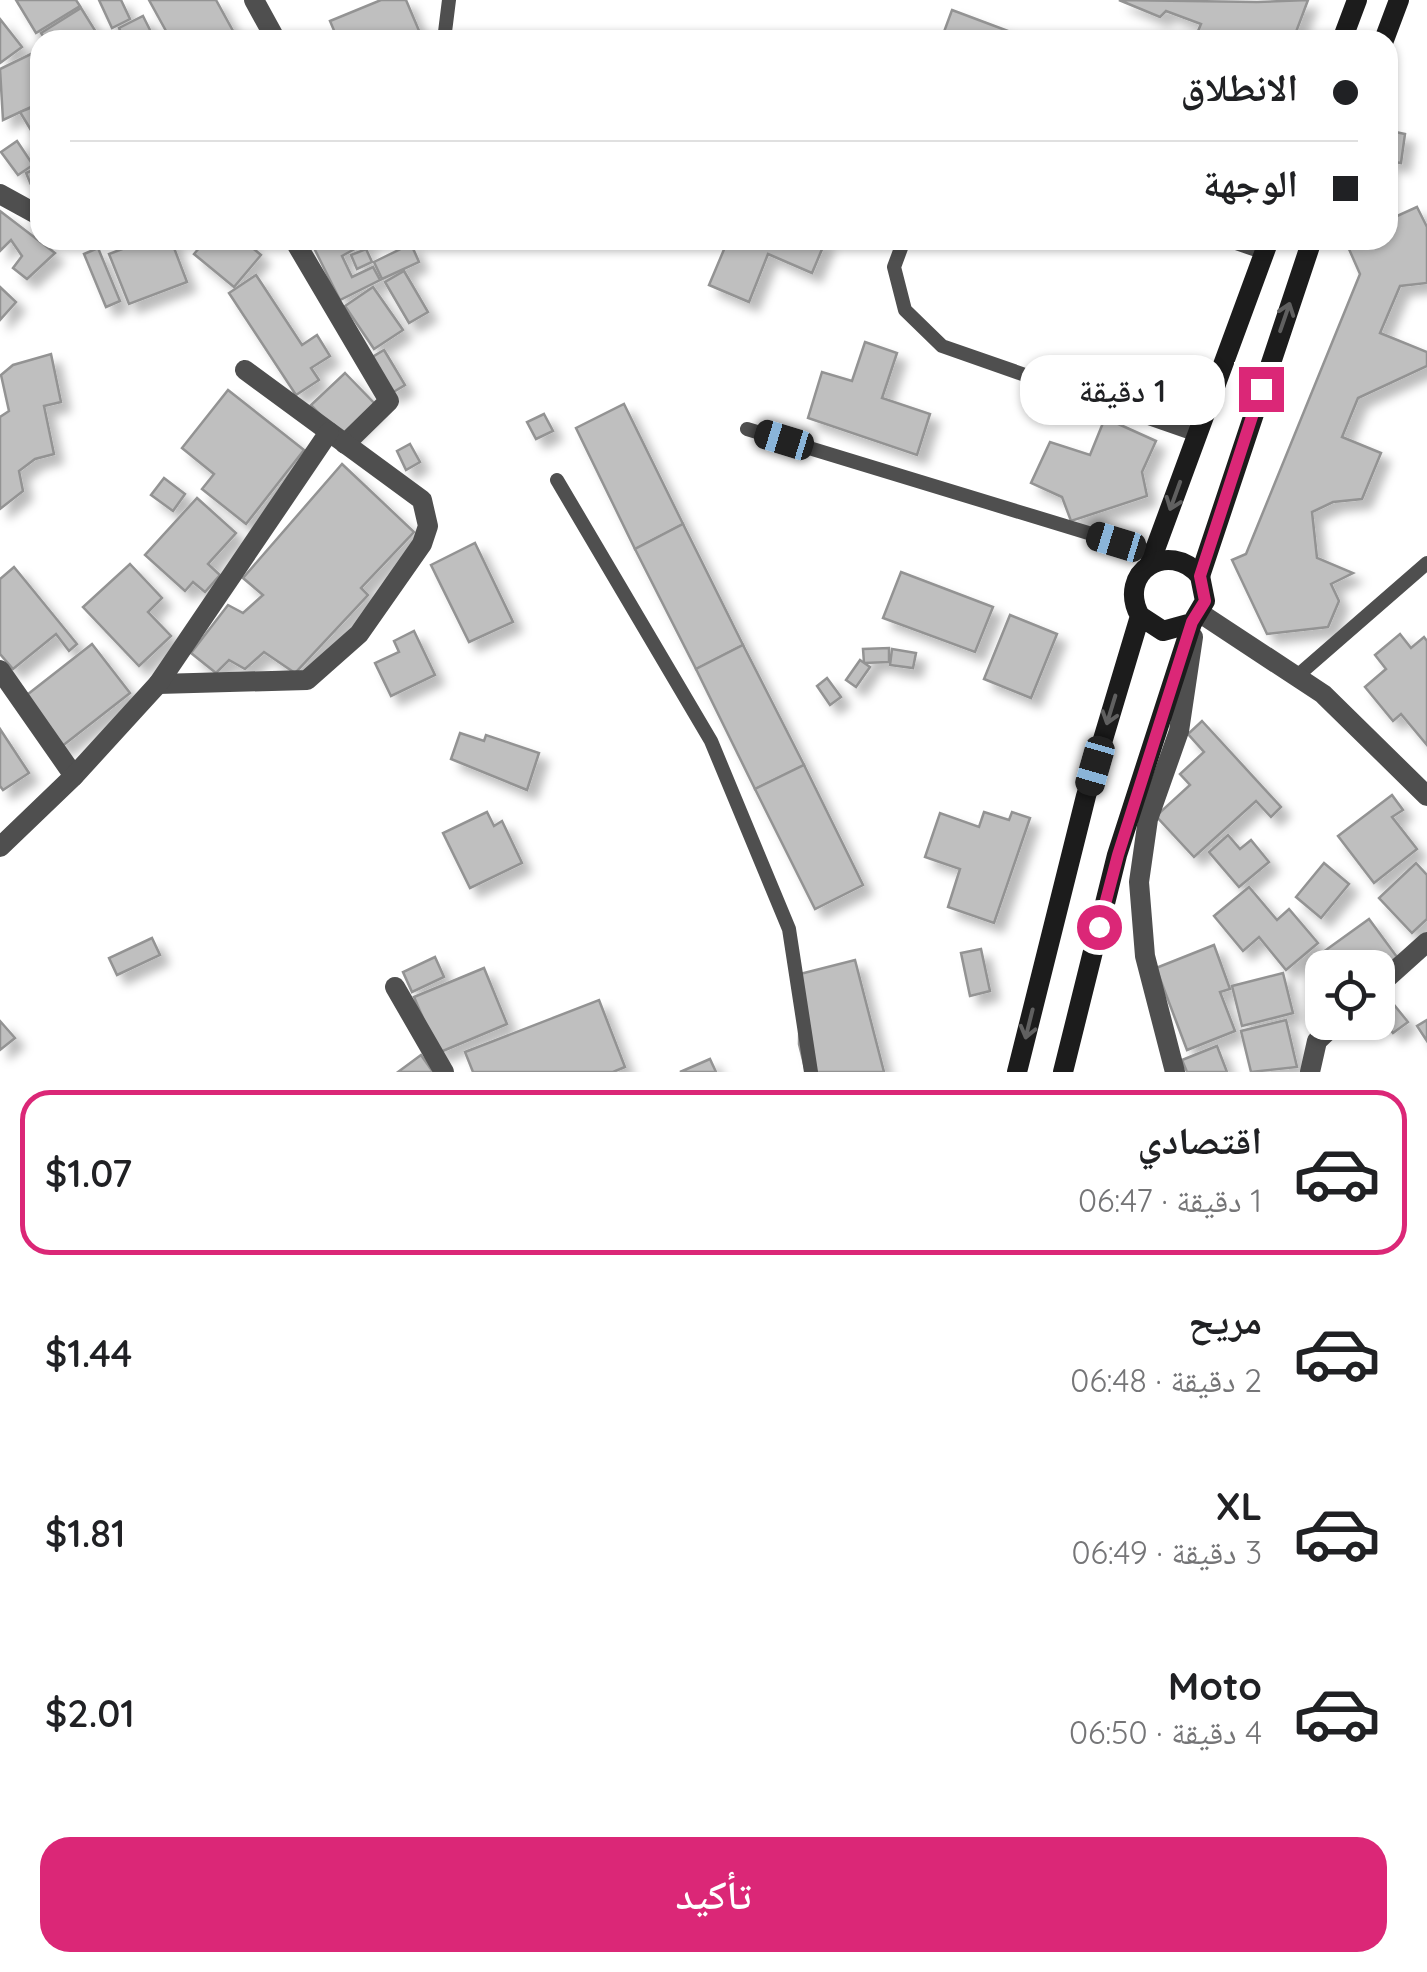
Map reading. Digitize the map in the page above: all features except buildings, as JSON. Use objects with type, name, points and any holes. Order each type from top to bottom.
[{"type":"main road","points":[[1346,30],[1357,0]]},
{"type":"main road","points":[[1388,30],[1399,0]]},
{"type":"main road","points":[[1018,1072],[1086,796],[1140,616],[1133,586],[1152,558],[1266,250]]},
{"type":"main road","points":[[1063,1072],[1118,855],[1196,618],[1205,601],[1200,576],[1309,250]]},
{"type":"main road","points":[[1152,558],[1180,560],[1200,576]]},
{"type":"main road","points":[[1140,616],[1163,631],[1196,618]]},
{"type":"street","points":[[254,0],[270,30]]},
{"type":"street","points":[[0,194],[30,210]]},
{"type":"street","points":[[0,847],[74,776],[158,684],[337,438],[388,401],[300,250]]},
{"type":"street","points":[[158,684],[307,680],[358,634],[422,544],[428,513],[422,500],[244,370]]},
{"type":"street","points":[[1176,1072],[1145,956],[1138,882],[1148,819],[1179,731],[1196,618],[1323,694],[1427,796]]},
{"type":"street","points":[[0,670],[74,776]]},
{"type":"street","points":[[1395,971],[1427,942]]},
{"type":"street","points":[[395,987],[444,1072]]},
{"type":"street","points":[[1310,1072],[1318,1040]]},
{"type":"lane","points":[[445,30],[449,0]]},
{"type":"lane","points":[[900,250],[894,266],[906,310],[942,346],[1197,435]]},
{"type":"lane","points":[[747,429],[1152,558]]},
{"type":"lane","points":[[557,480],[711,741],[789,929],[811,1072]]},
{"type":"lane","points":[[1296,676],[1427,563]]},
{"type":"route","points":[[1099,927],[1192,622],[1205,601],[1200,576],[1261,389]]}]
